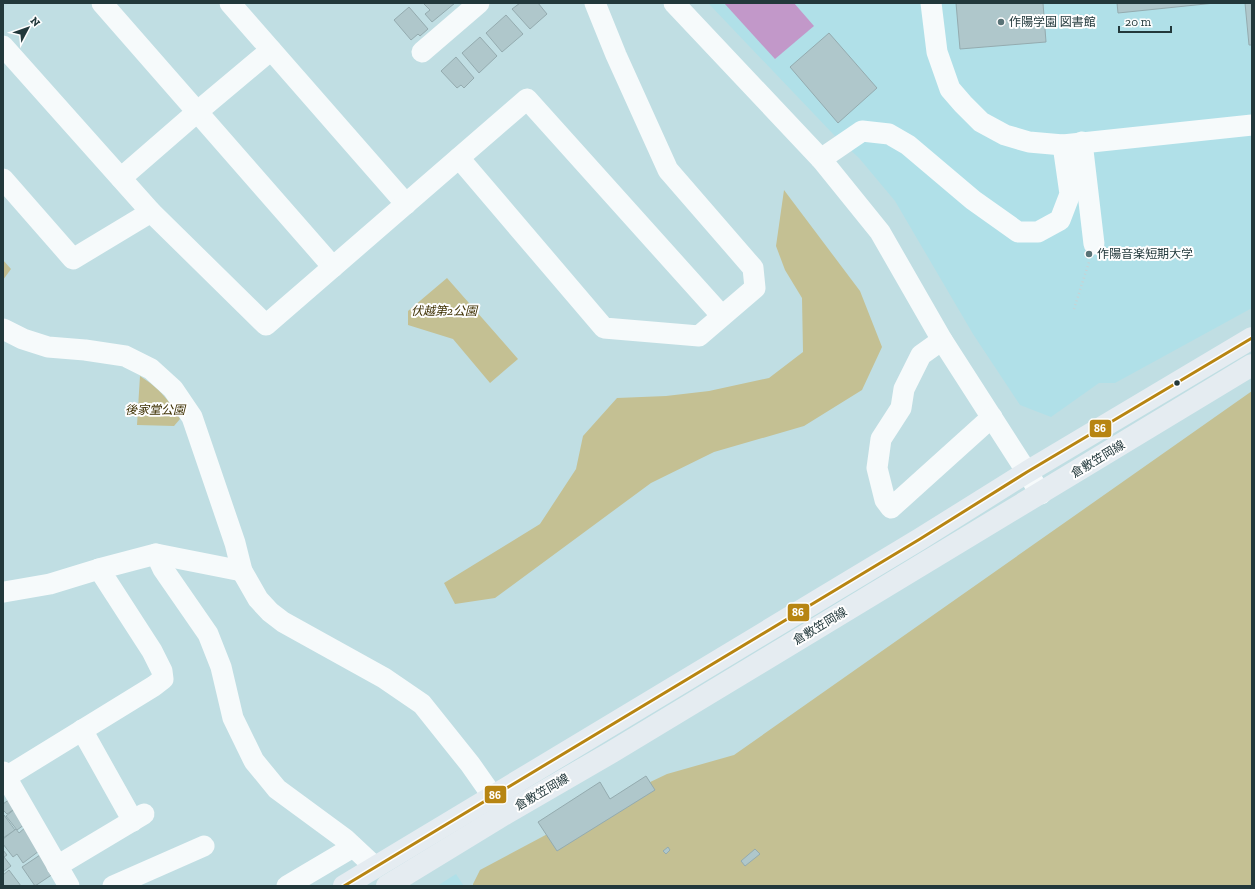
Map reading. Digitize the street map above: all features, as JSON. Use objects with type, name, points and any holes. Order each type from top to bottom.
[{"type":"main road","name":"倉敷笠岡線","points":[[387,886],[499,805],[1027,472],[1252,338]]},
{"type":"main road","name":"倉敷笠岡線","points":[[344,886],[375,867],[499,805],[612,752],[930,559],[1041,494],[1252,365]]},
{"type":"street","points":[[102,3],[334,267]]},
{"type":"street","points":[[230,3],[406,204]]},
{"type":"street","points":[[422,52],[479,3]]},
{"type":"street","points":[[459,158],[604,328],[699,336],[755,288],[753,268],[668,170],[616,55],[595,3]]},
{"type":"street","points":[[674,3],[821,159],[880,232],[942,340],[1041,494]]},
{"type":"street","points":[[931,3],[936,46],[942,69],[950,89],[981,122],[1005,135],[1029,142],[1072,144],[1252,125]]},
{"type":"street","points":[[3,46],[151,212],[266,326],[527,99],[722,316]]},
{"type":"street","points":[[121,178],[271,50]]},
{"type":"street","points":[[821,159],[862,131],[889,134],[908,145],[973,200],[1018,232],[1038,232],[1060,220],[1070,194],[1072,144]]},
{"type":"street","points":[[1072,144],[1094,244]]},
{"type":"street","points":[[3,179],[73,259],[151,212]]},
{"type":"street","points":[[6,332],[48,347],[85,350],[125,356],[151,369],[173,389],[192,417],[235,543],[242,571],[258,599],[270,612],[283,622],[384,678],[422,704],[470,764],[499,805]]},
{"type":"street","points":[[942,340],[921,355],[904,389],[901,408],[881,439],[876,468],[885,500],[891,508],[992,417]]},
{"type":"street","points":[[4,592],[50,584],[156,554],[242,571]]},
{"type":"street","points":[[156,554],[163,569],[208,634],[221,667],[233,718],[254,761],[277,789],[314,815],[353,846],[375,867]]},
{"type":"street","points":[[82,730],[139,817],[63,880],[6,784],[82,730],[163,680],[162,671],[152,652],[99,569]]},
{"type":"street","points":[[113,886],[204,846]]},
{"type":"street","points":[[286,886],[353,846]]},
{"type":"path","points":[[1074,309],[1094,244]]},
{"type":"shaded area","name":"作陽音楽短期大学","points":[[708,3],[1252,3],[1252,308],[1115,383],[1099,383],[1051,417],[1020,405],[973,334],[895,201],[859,158],[834,135]]},
{"type":"shaded area","points":[[724,3],[794,3],[814,26],[775,59]]},
{"type":"shaded area","points":[[456,874],[464,886],[437,886]]},
{"type":"green space","points":[[784,190],[860,291],[882,347],[862,390],[804,426],[714,452],[651,483],[495,598],[455,604],[444,583],[540,524],[576,469],[583,436],[617,398],[666,396],[709,391],[769,378],[803,352],[802,298],[785,270],[776,246]]},
{"type":"green space","points":[[3,260],[11,269],[3,280]]},
{"type":"green space","name":"伏越第2公園","points":[[447,278],[518,359],[490,383],[453,339],[408,325],[408,311]]},
{"type":"green space","name":"後家堂公園","points":[[140,376],[153,385],[172,406],[180,419],[174,426],[137,425]]},
{"type":"green space","points":[[1252,391],[1252,886],[473,886],[480,870],[602,805],[667,774],[734,755]]},
{"type":"building","points":[[423,3],[455,3],[432,22],[425,14],[430,10]]},
{"type":"building","points":[[520,3],[538,3],[547,14],[530,29],[512,9]]},
{"type":"building","name":"作陽学園 図書館","points":[[956,3],[1043,3],[1046,42],[960,49]]},
{"type":"building","points":[[1117,3],[1215,3],[1118,13]]},
{"type":"building","points":[[1245,3],[1252,3],[1252,45],[1249,45]]},
{"type":"building","points":[[409,7],[428,29],[420,36],[418,34],[411,40],[394,20]]},
{"type":"building","points":[[506,15],[523,34],[502,52],[486,33]]},
{"type":"building","points":[[829,33],[877,88],[838,123],[790,67]]},
{"type":"building","points":[[480,37],[497,56],[479,73],[462,53]]},
{"type":"building","points":[[456,57],[474,78],[464,88],[461,85],[457,88],[441,71]]},
{"type":"building","points":[[646,776],[655,790],[557,851],[538,822],[600,782],[610,799]]},
{"type":"building","points":[[10,799],[16,808],[7,814],[3,810],[3,804]]},
{"type":"building","points":[[16,808],[28,822],[17,830],[6,816]]},
{"type":"building","points":[[3,815],[15,830],[3,838]]},
{"type":"building","points":[[27,826],[43,848],[23,863],[17,854],[13,857],[3,844],[3,839],[16,829],[19,833]]},
{"type":"building","points":[[668,847],[670,850],[666,854],[663,851]]},
{"type":"building","points":[[755,849],[760,854],[745,866],[741,861]]},
{"type":"building","points":[[3,850],[7,855],[4,857],[11,866],[3,872]]},
{"type":"building","points":[[43,853],[56,872],[35,886],[22,867]]},
{"type":"building","points":[[9,870],[21,886],[3,886],[3,875]]},
{"type":"transit line","name":"86","points":[[344,886],[920,539],[1027,472],[1252,338]]},
{"type":"place","name":"作陽学園 図書館","points":[[1001,22]]},
{"type":"place","name":"作陽音楽短期大学","points":[[1089,254]]}]
